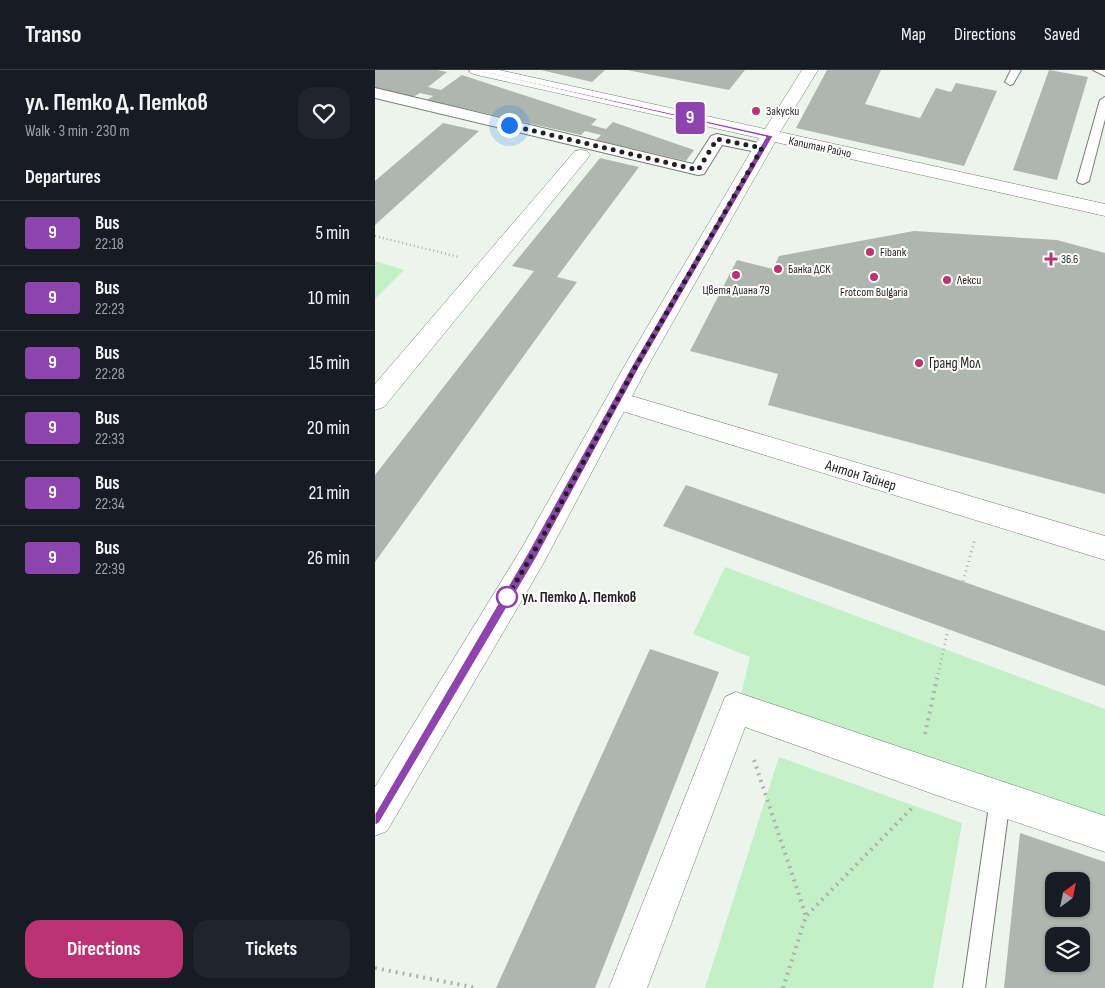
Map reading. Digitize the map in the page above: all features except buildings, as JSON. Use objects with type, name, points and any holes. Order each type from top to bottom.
[{"type":"street","name":"Капитан Райчо","points":[[477,70],[766,142],[1105,210]]},
{"type":"street","points":[[375,819],[533,554],[618,401],[639,359],[810,70]]},
{"type":"street","points":[[375,93],[586,149],[698,170],[717,139],[766,142]]},
{"type":"street","points":[[375,402],[586,149]]},
{"type":"street","name":"Антон Тайнер","points":[[618,401],[1105,548]]},
{"type":"street","points":[[628,988],[736,708],[1105,834]]},
{"type":"lane","points":[[1010,82],[1016,70]]},
{"type":"lane","points":[[1099,70],[1105,73]]},
{"type":"lane","points":[[1083,181],[1105,100]]},
{"type":"lane","points":[[974,988],[1000,799]]},
{"type":"path","points":[[375,236],[489,264]]},
{"type":"path","points":[[963,582],[983,512]]},
{"type":"path","points":[[783,988],[807,916],[928,775],[948,630]]},
{"type":"path","points":[[736,708],[807,916]]},
{"type":"path","points":[[375,968],[477,988]]},
{"type":"green space","points":[[375,261],[404,270],[375,299]]},
{"type":"green space","points":[[725,567],[1105,709],[1105,819],[739,703],[750,657],[693,634]]},
{"type":"green space","points":[[779,757],[962,823],[933,988],[705,988]]},
{"type":"bus line","name":"9","points":[[375,819],[533,554],[637,364],[769,136],[477,70]]},
{"type":"place","name":"Закуски","points":[[756,111]]},
{"type":"place","name":"Fibank","points":[[870,252]]},
{"type":"place","name":"36.6","points":[[1051,259]]},
{"type":"place","name":"Банка ДСК","points":[[778,269]]},
{"type":"place","name":"Цветя Диана 79","points":[[736,275]]},
{"type":"place","name":"Frotcom Bulgaria","points":[[874,277]]},
{"type":"place","name":"Лекси","points":[[947,280]]},
{"type":"place","name":"Гранд Мол","points":[[919,363]]},
{"type":"place","name":"ул. Петко Д. Петков","points":[[507,597]]},
{"type":"route","points":[[507,597],[503,604],[542,538],[637,364],[762,148],[717,139],[698,170],[509,125]]}]
